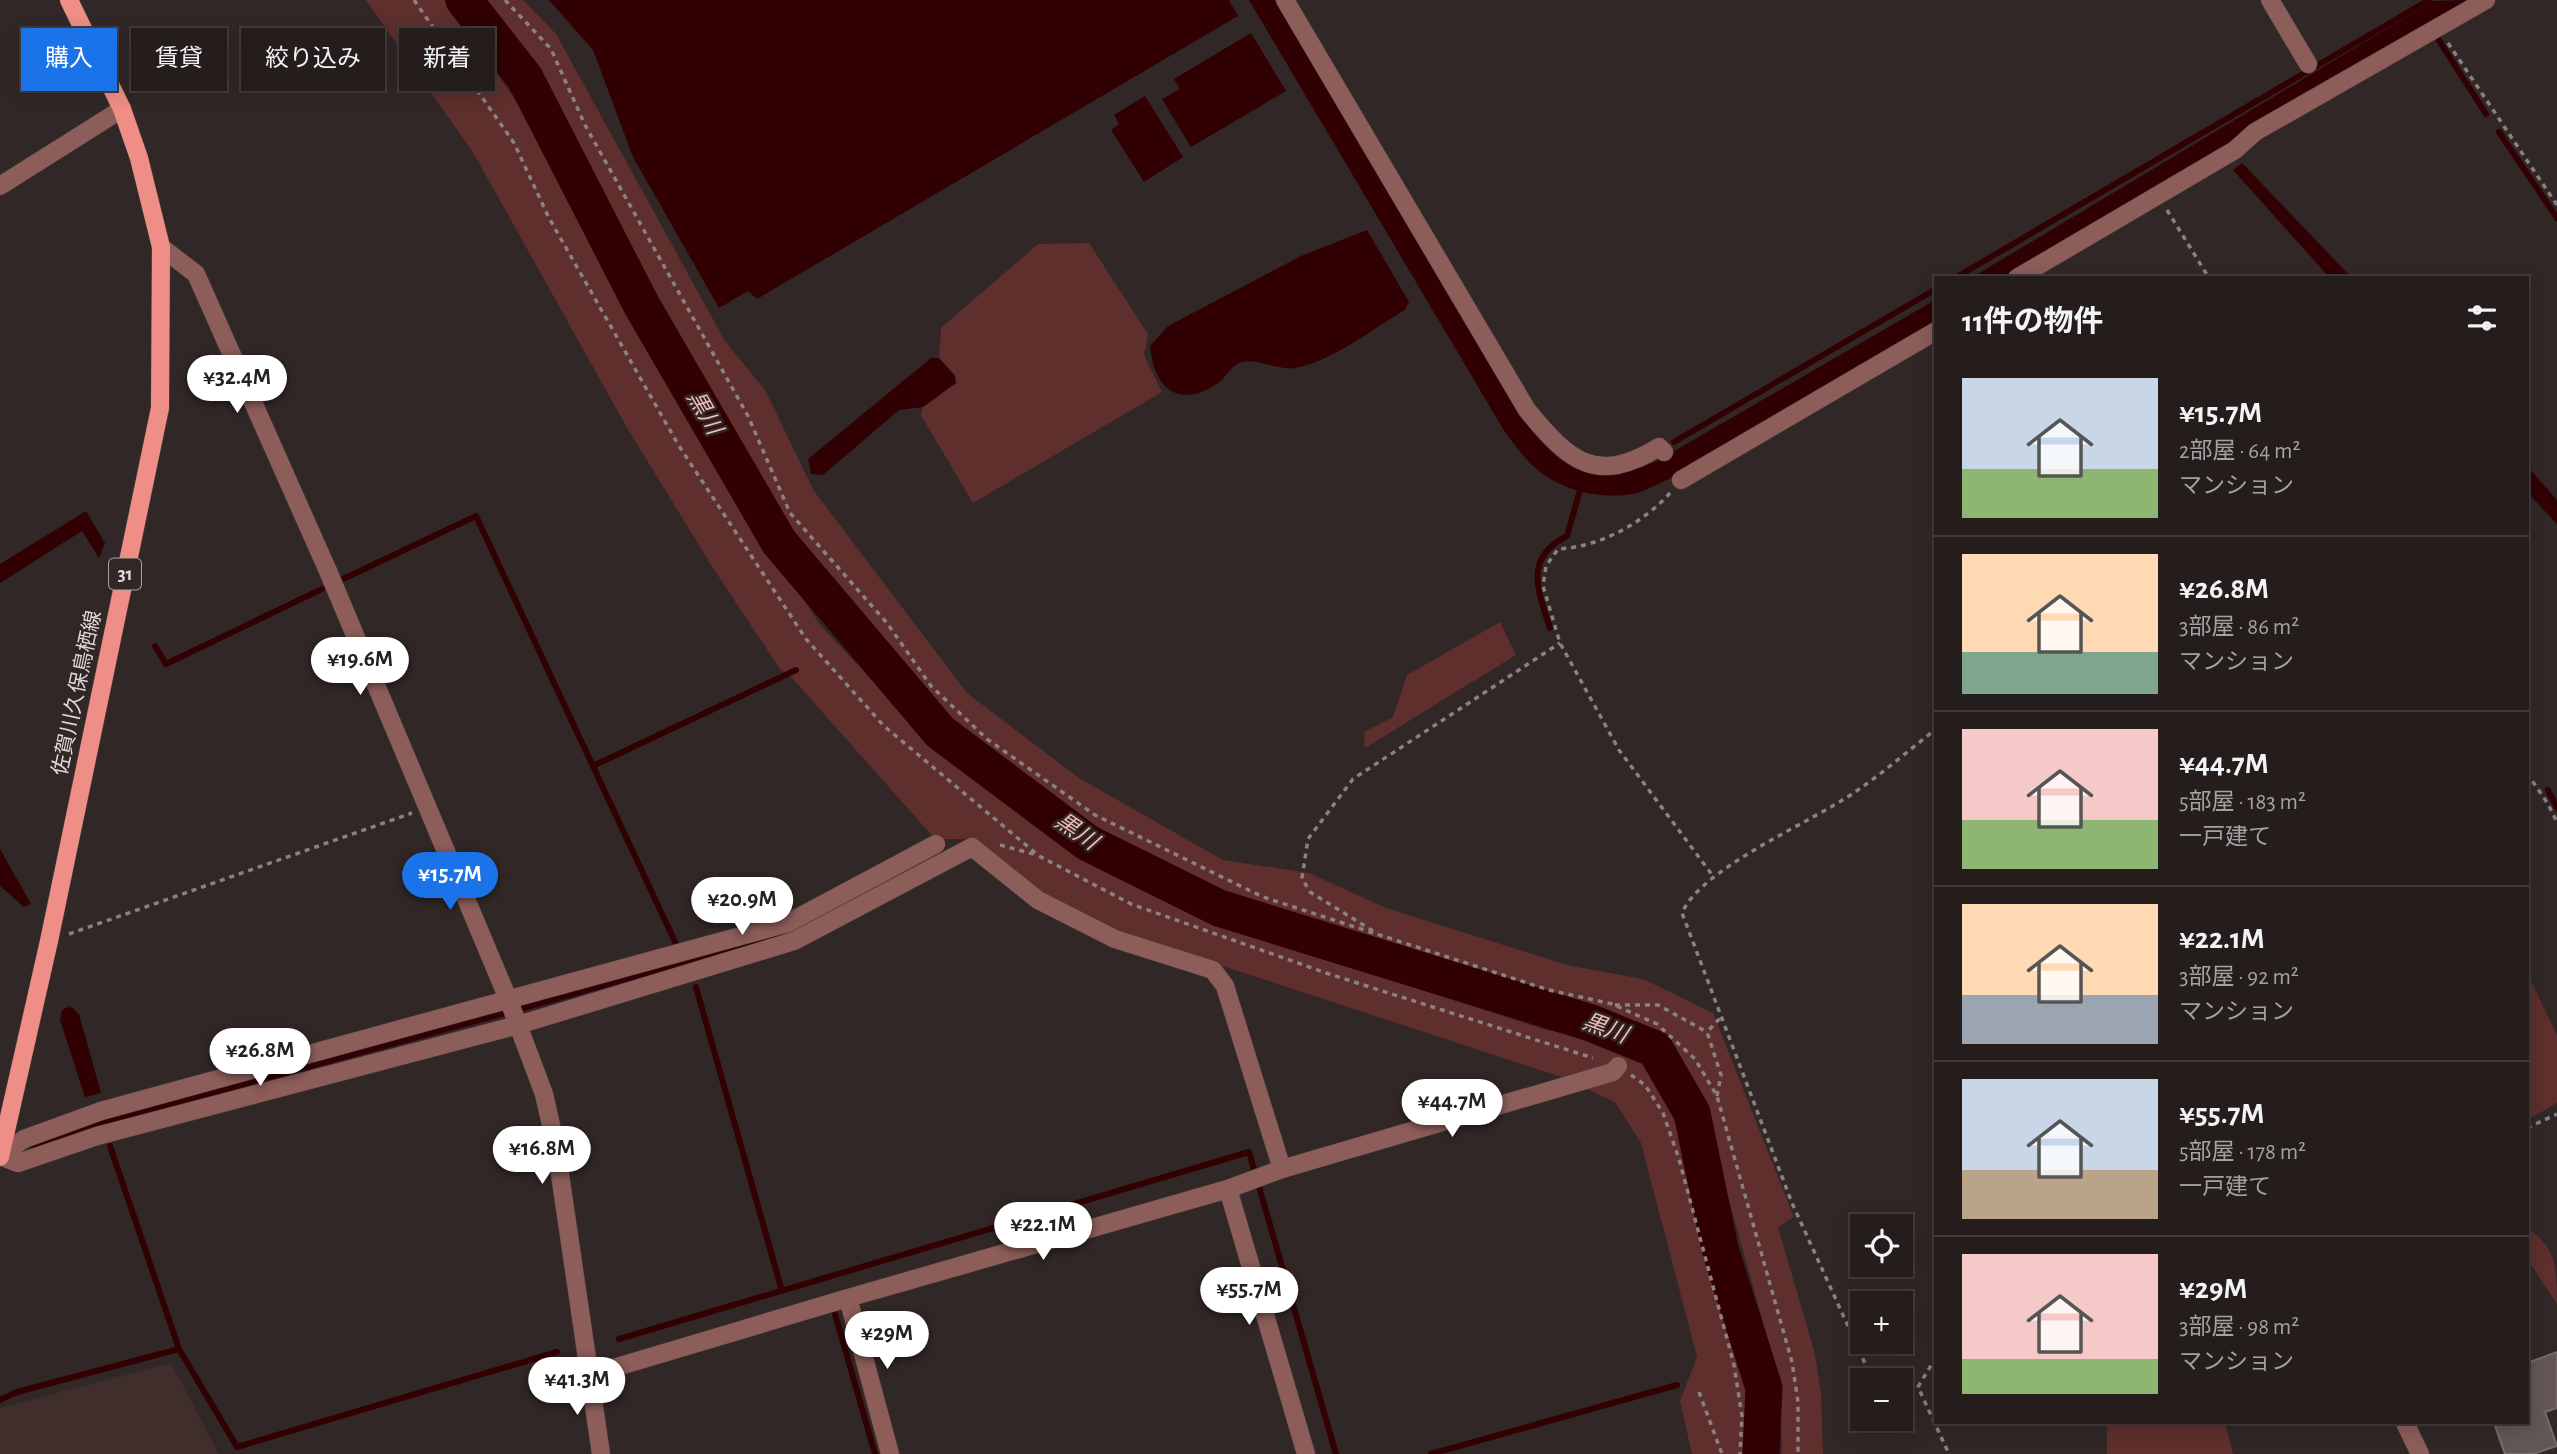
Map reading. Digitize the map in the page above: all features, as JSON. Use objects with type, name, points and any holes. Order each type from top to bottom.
[{"type":"main road","name":"佐賀川久保鳥栖線","points":[[0,1156],[49,941],[160,408],[161,247],[139,158],[122,109],[69,0]]},
{"type":"street","points":[[1285,0],[1527,410],[1555,444],[1592,465],[1614,467],[1636,461],[1659,447],[1664,452]]},
{"type":"street","points":[[2270,0],[2308,64]]},
{"type":"street","points":[[2020,276],[2228,155],[2255,132],[2486,0]]},
{"type":"street","points":[[0,186],[122,109]]},
{"type":"street","points":[[161,247],[196,274],[328,571],[509,1001],[544,1094],[556,1147],[601,1454]]},
{"type":"street","points":[[1681,480],[1934,332]]},
{"type":"street","points":[[0,1156],[24,1139],[101,1111],[788,923],[936,844]]},
{"type":"street","points":[[0,1156],[18,1163],[97,1136],[518,1025],[794,941],[972,847],[1049,905],[1115,939],[1213,970],[1226,985],[1282,1169]]},
{"type":"street","points":[[587,1358],[848,1298],[1228,1189],[1282,1169],[1613,1072],[1618,1066]]},
{"type":"street","points":[[1228,1189],[1306,1454]]},
{"type":"street","points":[[848,1298],[890,1454]]},
{"type":"street","points":[[2405,1424],[2420,1454]]},
{"type":"path","points":[[414,0],[514,143],[549,218],[687,458],[806,639],[884,726],[1039,856],[1130,904],[1329,974],[1618,1066],[1645,1084],[1663,1113],[1679,1159],[1734,1365],[1742,1416],[1740,1454]]},
{"type":"path","points":[[505,0],[551,49],[586,125],[748,416],[790,513],[887,623],[931,686],[987,739],[1095,815],[1263,897],[1549,990],[1612,1004],[1658,1005],[1707,1032],[1721,1075],[1717,1096]]},
{"type":"path","points":[[2437,27],[2557,205]]},
{"type":"path","points":[[2159,196],[2208,276]]},
{"type":"path","points":[[1681,480],[1656,508],[1628,528],[1576,548],[1559,549],[1546,566],[1544,586],[1560,643],[1619,750],[1713,876]]},
{"type":"path","points":[[1379,934],[1310,892],[1301,878],[1308,839],[1353,779],[1560,643]]},
{"type":"path","points":[[1867,1368],[1792,1203],[1682,914],[1687,901],[1713,876],[1855,792],[1934,731]]},
{"type":"path","points":[[2529,776],[2549,804],[2557,822]]},
{"type":"path","points":[[49,941],[427,808]]},
{"type":"path","points":[[1612,1004],[1657,1024],[1695,1059],[1717,1096],[1792,1362],[1798,1402],[1798,1454]]},
{"type":"path","points":[[1707,1032],[1722,1016]]},
{"type":"path","points":[[2529,1127],[2557,1114]]},
{"type":"path","points":[[1918,1387],[1934,1360]]},
{"type":"path","points":[[1913,1387],[1918,1387]]},
{"type":"path","points":[[1918,1387],[1934,1422]]},
{"type":"path","points":[[1699,1392],[1722,1454]]},
{"type":"path","points":[[1935,1424],[1949,1454]]},
{"type":"shaded area","points":[[366,0],[444,0],[464,28],[399,28],[399,47]]},
{"type":"shaded area","points":[[479,0],[523,0],[556,34],[725,341],[765,390],[814,491],[967,693],[1079,778],[1223,860],[1309,873],[1386,908],[1567,965],[1643,979],[1713,1013],[1794,1217],[1778,1227],[1815,1354],[1821,1394],[1823,1454],[1782,1454],[1780,1383],[1699,1093],[1665,1047],[1622,1022],[1567,1009],[1263,912],[1089,829],[977,752],[922,700],[776,524],[736,433],[562,127],[531,59]]},
{"type":"shaded area","points":[[549,0],[1229,0],[1238,16],[757,299],[748,291],[719,308],[633,157],[593,50]]},
{"type":"shaded area","points":[[1249,0],[1275,0],[1525,422],[1554,454],[1583,471],[1616,474],[1657,461],[1934,301],[1934,323],[1667,480],[1637,493],[1594,494],[1566,486],[1541,472],[1527,460],[1506,434]]},
{"type":"shaded area","points":[[2469,0],[2252,125],[2223,150],[2006,276],[1974,276],[2433,1]]},
{"type":"shaded area","points":[[1251,33],[1286,91],[1191,147],[1162,99],[1180,89],[1174,79]]},
{"type":"shaded area","points":[[495,72],[526,115],[703,444],[821,626],[913,723],[1031,824],[1099,864],[1326,959],[1543,1029],[1620,1045],[1656,1070],[1680,1109],[1756,1390],[1755,1454],[1692,1454],[1680,1401],[1697,1357],[1641,1143],[1615,1102],[1561,1077],[1120,935],[1043,894],[972,839],[935,839],[792,678],[780,669],[711,565],[626,426],[474,154],[430,91],[495,91]]},
{"type":"shaded area","points":[[1145,96],[1183,157],[1144,182],[1111,130],[1119,124],[1114,115]]},
{"type":"shaded area","points":[[2242,163],[2350,276],[2328,276],[2233,170]]},
{"type":"shaded area","points":[[1367,230],[1409,302],[1405,310],[1352,344],[1309,365],[1282,368],[1242,362],[1234,366],[1218,383],[1191,395],[1171,391],[1163,384],[1152,361],[1150,346],[1168,326],[1301,256]]},
{"type":"shaded area","points":[[1089,243],[1148,334],[1144,355],[1162,392],[973,503],[921,415],[923,407],[956,383],[955,375],[939,358],[941,328],[1038,244]]},
{"type":"shaded area","points":[[931,358],[939,358],[955,376],[956,383],[923,407],[899,410],[823,475],[811,474],[808,459]]},
{"type":"shaded area","points":[[2529,468],[2557,500],[2557,524],[2529,494]]},
{"type":"shaded area","points":[[86,511],[105,543],[99,558],[82,531],[0,583],[0,564]]},
{"type":"shaded area","points":[[1500,622],[1516,655],[1365,748],[1364,732],[1393,717],[1407,675]]},
{"type":"shaded area","points":[[0,849],[31,904],[24,907],[0,886]]},
{"type":"shaded area","points":[[2529,977],[2557,1035],[2557,1103],[2529,1119]]},
{"type":"shaded area","points":[[70,1006],[79,1014],[101,1093],[85,1097],[60,1020],[62,1010]]},
{"type":"shaded area","points":[[2529,1229],[2550,1252],[2557,1281],[2557,1304],[2529,1262]]},
{"type":"shaded area","points":[[171,1363],[219,1454],[0,1454],[0,1408]]},
{"type":"shaded area","points":[[2107,1424],[2225,1424],[2233,1454],[2107,1454]]},
{"type":"building","points":[[2557,1352],[2557,1408],[2545,1412],[2557,1446],[2533,1454],[2505,1454],[2494,1424],[2529,1424],[2529,1362]]},
{"type":"waterway","name":"黒川","points":[[464,0],[525,78],[642,306],[779,542],[940,732],[1088,843],[1219,908],[1591,1023],[1655,1049],[1692,1113],[1720,1249],[1764,1388],[1761,1454]]},
{"type":"waterway","points":[[1958,276],[2429,0]]},
{"type":"waterway","points":[[2438,39],[2486,114]]},
{"type":"waterway","points":[[2499,132],[2557,218]]},
{"type":"waterway","points":[[1674,442],[1934,290]]},
{"type":"waterway","points":[[1550,628],[1541,601],[1539,565],[1544,554],[1567,536],[1582,483]]},
{"type":"waterway","points":[[341,580],[476,516],[677,946]]},
{"type":"waterway","points":[[155,646],[166,664],[322,589]]},
{"type":"waterway","points":[[593,766],[796,670]]},
{"type":"waterway","points":[[2548,790],[2557,808]]},
{"type":"waterway","points":[[34,1148],[101,1123],[527,1007],[799,929]]},
{"type":"waterway","points":[[696,987],[782,1291]]},
{"type":"waterway","points":[[110,1146],[179,1349],[237,1447],[557,1352]]},
{"type":"waterway","points":[[619,1339],[1249,1152],[1336,1454]]},
{"type":"waterway","points":[[835,1314],[875,1454]]},
{"type":"waterway","points":[[0,1400],[17,1392],[179,1349]]},
{"type":"waterway","points":[[1431,1454],[1677,1385]]}]
